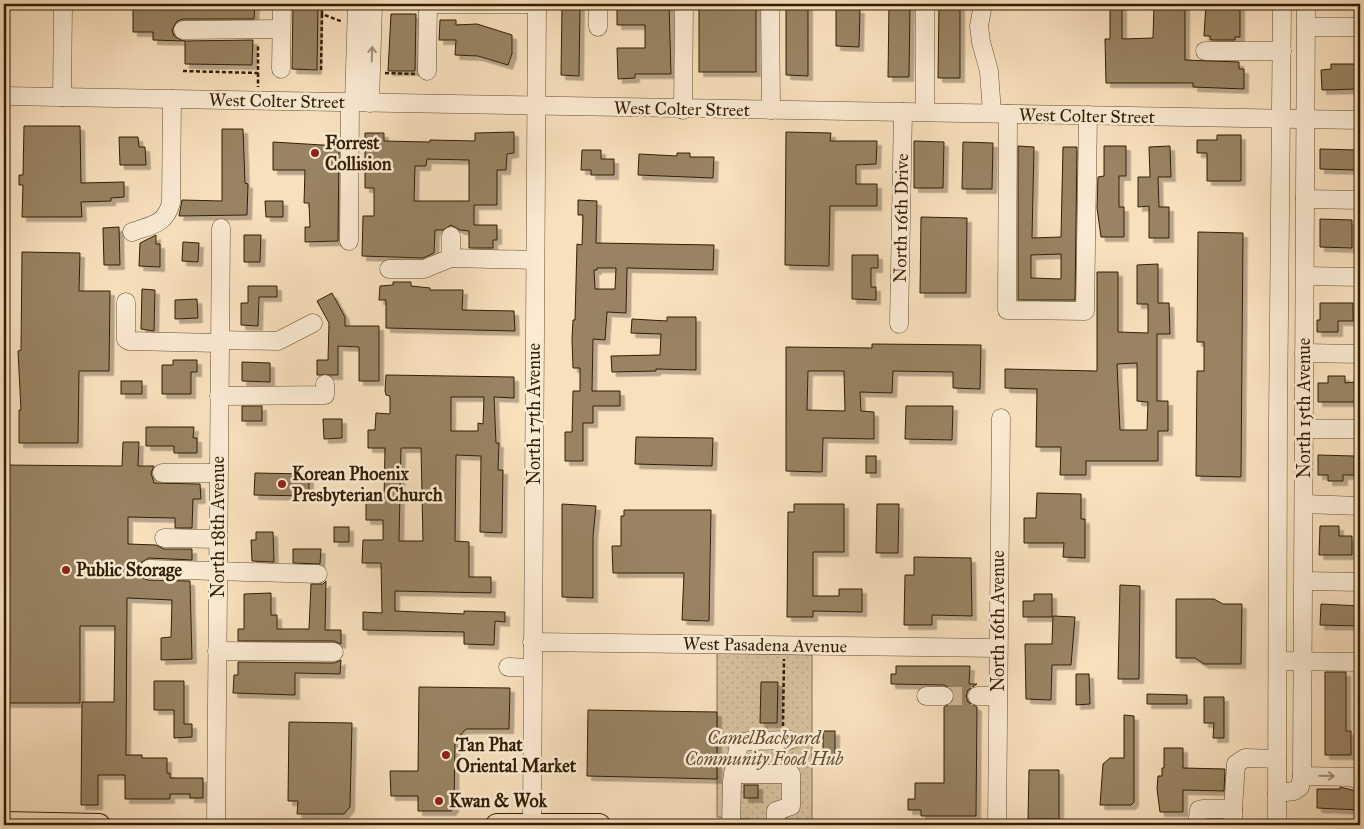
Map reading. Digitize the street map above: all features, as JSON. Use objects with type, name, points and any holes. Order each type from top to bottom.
[{"type":"main road","points":[[4,823],[99,825]]},
{"type":"main road","points":[[497,825],[599,825]]},
{"type":"street","points":[[62,97],[63,4]]},
{"type":"street","points":[[281,69],[280,29],[282,4]]},
{"type":"street","points":[[349,241],[358,102],[356,4]]},
{"type":"street","points":[[358,102],[373,4]]},
{"type":"street","points":[[423,73],[427,4],[537,4]]},
{"type":"street","name":"North 17th Avenue","points":[[532,825],[537,4]]},
{"type":"street","points":[[598,4],[598,27]]},
{"type":"street","points":[[683,110],[684,4]]},
{"type":"street","points":[[770,4],[771,110]]},
{"type":"street","points":[[925,4],[925,112]]},
{"type":"street","points":[[983,4],[979,26],[980,42],[1000,114],[1007,310],[1084,311],[1088,115]]},
{"type":"street","name":"North 15th Avenue","points":[[1278,825],[1282,4]]},
{"type":"street","name":"North 15th Avenue","points":[[1302,776],[1306,4]]},
{"type":"street","points":[[1306,27],[1360,27]]},
{"type":"street","points":[[184,30],[280,29]]},
{"type":"street","points":[[1205,52],[1282,51]]},
{"type":"street","name":"West Colter Street","points":[[4,96],[683,110],[925,112],[1360,120]]},
{"type":"street","points":[[132,232],[163,220],[170,208],[172,99]]},
{"type":"street","name":"North 16th Drive","points":[[899,324],[903,112]]},
{"type":"street","points":[[1305,199],[1360,200]]},
{"type":"street","name":"North 18th Avenue","points":[[216,825],[221,228]]},
{"type":"street","points":[[451,236],[451,258]]},
{"type":"street","points":[[389,269],[424,269],[451,258],[535,260]]},
{"type":"street","points":[[1304,276],[1360,277]]},
{"type":"street","points":[[126,302],[126,339],[128,341],[278,341],[313,323]]},
{"type":"street","points":[[1304,353],[1360,354]]},
{"type":"street","points":[[219,396],[325,395],[325,384]]},
{"type":"street","name":"North 16th Avenue","points":[[997,825],[1001,418]]},
{"type":"street","points":[[1304,429],[1360,429]]},
{"type":"street","points":[[162,473],[218,473]]},
{"type":"street","points":[[1304,504],[1360,506]]},
{"type":"street","points":[[164,538],[217,539]]},
{"type":"street","points":[[149,569],[318,574]]},
{"type":"street","points":[[1304,581],[1360,582]]},
{"type":"street","name":"West Pasadena Avenue","points":[[532,642],[998,648]]},
{"type":"street","points":[[217,651],[334,652]]},
{"type":"street","points":[[1278,661],[1360,662]]},
{"type":"street","points":[[508,667],[532,668]]},
{"type":"street","points":[[926,696],[944,696]]},
{"type":"street","points":[[977,696],[998,696]]},
{"type":"street","points":[[731,825],[733,774],[739,744],[748,741],[786,740]]},
{"type":"street","points":[[1197,825],[1199,810],[1233,817],[1236,764],[1245,758],[1278,759]]},
{"type":"street","points":[[733,774],[791,774],[792,806],[776,812],[776,825]]},
{"type":"street","points":[[1277,793],[1294,791],[1300,787],[1302,776],[1356,779]]},
{"type":"path","points":[[321,70],[322,14]]},
{"type":"path","points":[[258,29],[258,88]]},
{"type":"path","points":[[184,71],[258,73]]},
{"type":"path","points":[[380,73],[423,73]]},
{"type":"path","points":[[784,645],[786,740]]},
{"type":"green space","name":"CamelBackyard Community Food Hub","points":[[717,653],[812,655],[812,823],[717,817]]},
{"type":"building","points":[[133,4],[255,4],[254,19],[183,19],[177,21],[172,30],[174,36],[183,41],[153,40],[153,32],[133,32]]},
{"type":"building","points":[[293,4],[318,4],[317,70],[292,69]]},
{"type":"building","points":[[562,4],[580,4],[579,76],[561,75]]},
{"type":"building","points":[[617,4],[669,4],[671,74],[635,74],[635,78],[618,79],[617,48],[645,48],[645,25],[617,25]]},
{"type":"building","points":[[699,4],[756,4],[756,72],[699,72]]},
{"type":"building","points":[[786,4],[808,4],[808,76],[786,75]]},
{"type":"building","points":[[889,4],[910,4],[909,77],[888,77]]},
{"type":"building","points":[[939,4],[960,4],[960,78],[938,78]]},
{"type":"building","points":[[1110,4],[1122,4],[1122,39],[1153,38],[1154,4],[1185,4],[1185,60],[1239,62],[1239,69],[1244,69],[1244,89],[1193,87],[1193,83],[1106,83],[1105,39],[1110,39]]},
{"type":"building","points":[[1206,4],[1240,4],[1240,37],[1235,37],[1235,40],[1211,40],[1210,36],[1204,36]]},
{"type":"building","points":[[836,9],[860,9],[859,47],[836,46]]},
{"type":"building","points":[[391,14],[416,14],[415,71],[388,71]]},
{"type":"building","points":[[440,20],[456,20],[456,25],[477,24],[512,35],[512,54],[508,65],[478,56],[455,55],[456,40],[439,40]]},
{"type":"building","points":[[253,40],[252,65],[185,64],[184,41]]},
{"type":"building","points":[[1331,64],[1358,64],[1358,89],[1322,90],[1321,70],[1331,69]]},
{"type":"building","points":[[24,126],[80,126],[81,183],[124,182],[124,197],[111,198],[111,201],[81,202],[82,217],[22,217],[23,185],[19,185],[19,175],[23,175]]},
{"type":"building","points":[[222,129],[243,129],[245,183],[248,184],[247,215],[179,216],[182,200],[222,201]]},
{"type":"building","points":[[514,132],[514,153],[507,154],[506,170],[497,170],[497,205],[474,205],[474,225],[497,225],[497,240],[493,240],[493,248],[469,248],[469,231],[460,230],[451,225],[443,230],[435,230],[434,253],[423,258],[362,256],[363,216],[374,216],[374,188],[365,188],[365,133],[384,133],[384,141],[430,142],[430,140],[475,141],[475,133]],"holes":[[[427,159],[469,160],[469,201],[414,201],[415,166],[426,166]]]},
{"type":"building","points":[[786,132],[831,133],[830,141],[877,141],[876,164],[856,165],[856,184],[877,184],[877,206],[830,206],[829,266],[785,265]]},
{"type":"building","points":[[1217,135],[1241,135],[1241,181],[1207,181],[1207,153],[1197,153],[1197,140],[1217,140]]},
{"type":"building","points":[[119,137],[138,137],[139,147],[145,147],[146,165],[120,165]]},
{"type":"building","points":[[914,141],[944,142],[943,188],[914,188]]},
{"type":"building","points":[[273,142],[339,146],[338,241],[305,242],[305,227],[310,227],[309,203],[304,203],[305,170],[273,170]]},
{"type":"building","points":[[963,142],[993,143],[992,189],[962,189]]},
{"type":"building","points":[[1018,146],[1034,147],[1032,238],[1061,237],[1063,147],[1077,147],[1075,300],[1018,300]],"holes":[[[1061,254],[1061,279],[1031,278],[1031,255]]]},
{"type":"building","points":[[1104,146],[1126,146],[1126,176],[1119,176],[1119,207],[1124,207],[1124,237],[1101,237],[1097,208],[1098,177],[1104,176]]},
{"type":"building","points":[[1170,146],[1171,177],[1158,177],[1159,207],[1169,207],[1169,238],[1149,238],[1149,206],[1138,207],[1138,177],[1150,177],[1149,147]]},
{"type":"building","points":[[1320,149],[1356,150],[1356,170],[1320,169]]},
{"type":"building","points":[[582,150],[601,150],[601,159],[614,159],[614,175],[591,175],[591,170],[581,170]]},
{"type":"building","points":[[677,153],[690,153],[690,157],[714,157],[713,178],[638,175],[639,154],[677,156]]},
{"type":"building","points":[[578,200],[597,201],[596,243],[714,245],[713,270],[627,268],[626,313],[607,312],[605,340],[593,339],[592,391],[620,391],[620,406],[593,406],[593,423],[583,423],[583,461],[565,461],[565,432],[572,432],[573,391],[580,391],[580,368],[573,368],[572,339],[573,320],[575,320],[577,244],[582,245],[583,215],[578,215]],"holes":[[[597,268],[616,268],[615,289],[595,289],[594,270],[597,270]]]},
{"type":"building","points":[[265,201],[283,201],[283,217],[266,217]]},
{"type":"building","points":[[921,217],[967,218],[966,293],[920,293]]},
{"type":"building","points":[[1320,219],[1352,220],[1352,248],[1320,247]]},
{"type":"building","points":[[119,227],[120,265],[104,265],[103,228]]},
{"type":"building","points":[[1198,232],[1243,233],[1241,477],[1196,476],[1197,371],[1204,371],[1204,342],[1197,342]]},
{"type":"building","points":[[156,235],[156,244],[160,244],[160,267],[139,266],[140,243]]},
{"type":"building","points":[[244,235],[261,235],[260,262],[244,262]]},
{"type":"building","points":[[183,242],[199,243],[198,262],[182,261]]},
{"type":"building","points":[[22,252],[80,253],[79,291],[110,291],[109,371],[79,371],[78,443],[19,443],[19,410],[21,410],[18,351],[21,350]]},
{"type":"building","points":[[852,255],[878,255],[878,268],[871,268],[871,287],[876,287],[876,300],[852,299]]},
{"type":"building","points":[[1158,264],[1158,303],[1169,303],[1170,334],[1157,334],[1157,401],[1168,401],[1168,431],[1158,431],[1158,461],[1086,461],[1086,475],[1060,475],[1061,447],[1036,447],[1037,389],[1005,388],[1005,369],[1097,371],[1097,272],[1118,272],[1118,332],[1148,333],[1148,304],[1137,304],[1137,265]],"holes":[[[1137,363],[1137,401],[1148,402],[1147,430],[1120,430],[1117,364]]]},
{"type":"building","points":[[393,282],[411,282],[411,286],[430,288],[430,290],[463,290],[462,310],[514,311],[515,331],[386,328],[386,300],[379,300],[380,286],[393,285]]},
{"type":"building","points":[[248,286],[277,286],[277,297],[259,297],[258,326],[241,325],[241,303],[248,303]]},
{"type":"building","points":[[142,289],[155,290],[154,331],[141,329]]},
{"type":"building","points":[[332,293],[345,317],[345,326],[379,326],[379,381],[359,381],[359,347],[338,346],[338,375],[317,375],[317,360],[328,360],[329,323],[317,301]]},
{"type":"building","points":[[197,299],[198,318],[175,319],[175,300]]},
{"type":"building","points":[[1320,303],[1353,303],[1353,321],[1338,321],[1338,332],[1317,332],[1317,320],[1320,320]]},
{"type":"building","points":[[667,317],[696,317],[696,370],[656,369],[656,371],[612,372],[611,356],[660,355],[661,334],[631,333],[632,319],[667,321]]},
{"type":"building","points":[[872,344],[981,345],[980,389],[953,388],[953,372],[893,371],[892,393],[860,392],[861,411],[874,412],[874,439],[823,438],[822,472],[786,471],[786,347],[872,348]],"holes":[[[808,371],[844,371],[845,411],[807,410]]]},
{"type":"building","points":[[173,360],[197,360],[197,372],[191,372],[191,394],[162,394],[162,365],[173,365]]},
{"type":"building","points":[[242,362],[270,363],[270,382],[242,381]]},
{"type":"building","points":[[386,375],[514,377],[514,398],[494,397],[496,443],[499,443],[498,470],[503,470],[502,533],[480,532],[481,456],[456,455],[455,541],[469,542],[469,577],[491,577],[491,593],[395,591],[395,611],[464,614],[464,611],[505,612],[505,622],[495,621],[494,645],[464,644],[464,632],[363,630],[363,612],[382,613],[381,563],[362,563],[363,540],[383,540],[383,520],[366,520],[366,500],[384,500],[385,448],[368,448],[368,430],[375,430],[376,413],[390,414],[390,396],[386,395]],"holes":[[[451,397],[484,397],[483,424],[478,423],[478,431],[451,431]],[[401,448],[421,448],[423,541],[399,541]]]},
{"type":"building","points":[[1328,376],[1345,376],[1345,383],[1354,382],[1355,402],[1318,402],[1318,383],[1328,383]]},
{"type":"building","points":[[121,381],[142,381],[142,394],[121,394]]},
{"type":"building","points":[[242,406],[262,406],[262,421],[242,421]]},
{"type":"building","points":[[906,406],[953,406],[952,440],[905,439]]},
{"type":"building","points":[[323,419],[342,419],[342,438],[324,439]]},
{"type":"building","points":[[146,427],[194,427],[193,438],[197,438],[197,453],[174,453],[174,446],[146,446]]},
{"type":"building","points":[[636,437],[713,438],[712,466],[635,464]]},
{"type":"building","name":"Public Storage","points":[[123,442],[139,442],[138,466],[154,466],[151,473],[154,483],[200,484],[201,499],[193,499],[192,528],[175,528],[175,518],[128,517],[128,544],[156,545],[164,549],[192,549],[192,560],[149,558],[140,563],[138,569],[143,578],[148,580],[190,581],[192,659],[161,660],[161,638],[171,637],[172,600],[127,598],[126,755],[142,755],[142,758],[167,758],[167,773],[170,773],[170,778],[203,778],[203,798],[190,798],[190,794],[170,794],[170,799],[125,799],[125,775],[98,775],[98,805],[81,805],[82,702],[114,702],[115,626],[80,626],[80,703],[4,703],[4,465],[122,466]]},
{"type":"building","points":[[1318,455],[1354,456],[1354,475],[1343,475],[1343,481],[1328,481],[1328,475],[1318,475]]},
{"type":"building","points":[[866,456],[876,456],[876,473],[866,473]]},
{"type":"building","name":"Korean Phoenix Presbyterian Church","points":[[255,473],[309,474],[309,496],[254,495]]},
{"type":"building","points":[[1037,493],[1081,494],[1081,519],[1085,519],[1085,558],[1063,557],[1064,543],[1024,543],[1024,518],[1036,518]]},
{"type":"building","points":[[562,504],[596,506],[593,536],[593,598],[562,597]]},
{"type":"building","points":[[794,504],[844,504],[844,552],[813,552],[813,596],[839,596],[839,589],[862,589],[862,612],[813,611],[813,617],[787,617],[788,512],[794,512]]},
{"type":"building","points":[[877,504],[899,504],[898,553],[876,553]]},
{"type":"building","points":[[624,510],[711,510],[709,621],[682,620],[684,573],[613,573],[612,546],[621,546],[621,516],[624,516]]},
{"type":"building","points":[[1320,526],[1339,526],[1339,536],[1352,536],[1352,555],[1319,555]]},
{"type":"building","points":[[334,527],[349,527],[349,542],[334,542]]},
{"type":"building","points":[[256,532],[273,532],[274,562],[252,561],[251,540],[256,540]]},
{"type":"building","points":[[293,549],[321,549],[320,564],[293,563]]},
{"type":"building","points":[[914,557],[971,558],[972,616],[932,615],[932,625],[904,625],[905,575],[914,575]]},
{"type":"building","points":[[326,581],[325,630],[341,630],[341,644],[334,641],[238,641],[238,629],[244,629],[244,594],[271,593],[271,615],[277,615],[277,629],[309,629],[311,584],[323,584]]},
{"type":"building","points":[[1120,585],[1140,586],[1139,679],[1118,679]]},
{"type":"building","points":[[1034,594],[1052,594],[1052,617],[1023,617],[1023,601],[1034,601]]},
{"type":"building","points":[[1176,599],[1214,599],[1223,604],[1242,604],[1241,664],[1204,664],[1195,658],[1176,658]]},
{"type":"building","points":[[1321,604],[1360,606],[1360,626],[1320,625]]},
{"type":"building","points":[[1053,616],[1075,617],[1071,665],[1052,665],[1051,700],[1026,699],[1025,644],[1052,644]]},
{"type":"building","points":[[341,660],[340,674],[295,673],[295,695],[233,693],[234,675],[238,675],[238,662],[334,663]]},
{"type":"building","points":[[896,666],[970,666],[969,684],[977,684],[968,690],[966,696],[968,702],[977,707],[976,816],[921,816],[921,810],[908,810],[908,799],[915,799],[915,783],[944,783],[944,707],[953,702],[955,696],[953,690],[944,685],[891,684],[891,674],[896,674]]},
{"type":"building","points":[[1325,672],[1346,672],[1346,731],[1351,731],[1351,755],[1325,755]]},
{"type":"building","points":[[1076,674],[1089,674],[1090,704],[1076,705]]},
{"type":"building","points":[[154,681],[184,681],[184,724],[192,724],[192,737],[174,738],[174,710],[154,710]]},
{"type":"building","points":[[761,682],[778,682],[777,723],[760,723]]},
{"type":"building","points":[[419,687],[510,688],[509,729],[466,729],[455,741],[454,808],[451,811],[418,811],[418,796],[391,796],[390,771],[418,771]]},
{"type":"building","points":[[1147,694],[1187,695],[1187,704],[1147,704]]},
{"type":"building","points":[[1204,697],[1224,697],[1224,738],[1213,738],[1214,723],[1204,723]]},
{"type":"building","points":[[588,710],[717,712],[717,779],[587,776]]},
{"type":"building","points":[[1124,715],[1134,716],[1134,802],[1131,805],[1100,805],[1103,764],[1110,758],[1124,758]]},
{"type":"building","points":[[289,722],[352,723],[350,807],[344,814],[297,814],[298,801],[288,801]]},
{"type":"building","points":[[823,731],[835,731],[835,755],[823,755]]},
{"type":"building","points":[[1164,748],[1183,748],[1183,768],[1225,769],[1224,791],[1183,790],[1183,812],[1160,812],[1157,789],[1158,776],[1162,776],[1162,768],[1164,768]]},
{"type":"building","points":[[1029,770],[1059,770],[1059,819],[1028,819]]},
{"type":"building","points":[[744,785],[758,785],[758,798],[744,798]]},
{"type":"building","points":[[1340,787],[1360,792],[1360,810],[1317,808],[1317,789],[1340,789]]},
{"type":"tunnel","points":[[944,696],[977,696]]},
{"type":"place","name":"Forrest Collision","points":[[315,153]]},
{"type":"place","name":"Korean Phoenix Presbyterian Church","points":[[282,484]]},
{"type":"place","name":"Public Storage","points":[[66,570]]},
{"type":"place","name":"Tan Phat Oriental Market","points":[[446,755]]},
{"type":"place","name":"Kwan & Wok","points":[[439,801]]}]
